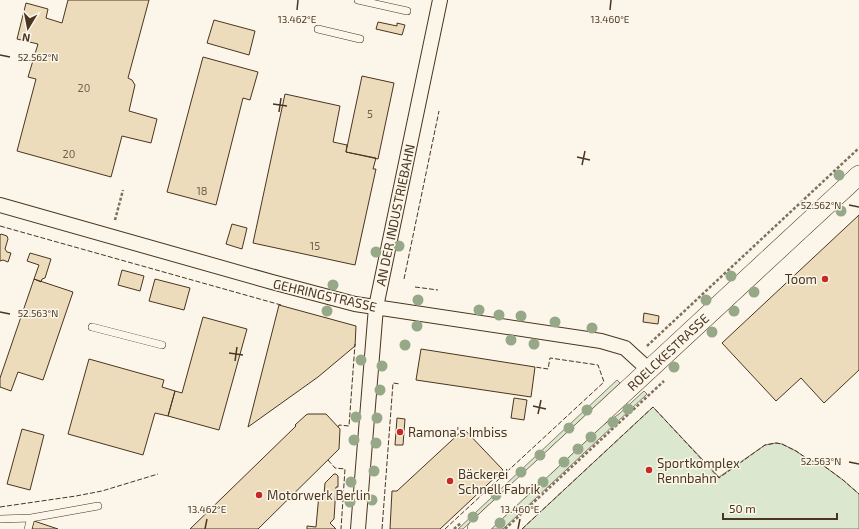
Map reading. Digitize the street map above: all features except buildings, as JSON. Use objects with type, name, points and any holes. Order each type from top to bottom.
[{"type":"main road","name":"ROELCKESTRASSE","points":[[477,529],[859,175]]},
{"type":"street","name":"AN DER INDUSTRIEBAHN","points":[[358,529],[376,307],[440,0]]},
{"type":"street","name":"GEHRINGSTRASSE","points":[[0,205],[355,304],[601,341],[625,348],[649,370]]},
{"type":"lane","points":[[358,0],[407,11]]},
{"type":"lane","points":[[318,29],[360,39]]},
{"type":"lane","points":[[92,327],[162,345]]},
{"type":"lane","points":[[0,519],[31,518],[98,506]]},
{"type":"lane","points":[[28,529],[31,518]]},
{"type":"path","points":[[653,340],[859,148]]},
{"type":"path","points":[[115,220],[123,190]]},
{"type":"green space","points":[[617,380],[620,383],[618,385],[463,529],[458,529]]},
{"type":"green space","points":[[644,391],[647,394],[503,529],[489,529],[597,429],[619,414]]},
{"type":"green space","name":"Sportkomplex Rennbahn","points":[[653,407],[719,477],[765,445],[776,443],[782,444],[796,451],[809,460],[820,463],[859,494],[859,529],[522,529]]},
{"type":"fence","points":[[404,279],[439,111]]},
{"type":"fence","points":[[0,226],[281,305]]},
{"type":"fence","points":[[415,287],[438,290]]},
{"type":"fence","points":[[338,427],[339,425],[349,426],[355,344]]},
{"type":"fence","points":[[445,529],[604,382],[598,365],[550,358],[548,369],[535,367]]},
{"type":"fence","points":[[382,529],[393,383],[400,384]]},
{"type":"fence","points":[[522,529],[653,407],[719,478],[765,445],[776,443],[782,444],[796,451],[809,460],[820,463],[859,494]]},
{"type":"fence","points":[[328,460],[335,468],[345,469],[341,529]]},
{"type":"fence","points":[[0,507],[102,491],[158,474]]},
{"type":"place","name":"Toom","points":[[825,279]]},
{"type":"place","name":"Ramona's Imbiss","points":[[400,432]]},
{"type":"place","name":"Sportkomplex Rennbahn","points":[[649,470]]},
{"type":"place","name":"Bäckerei Schnell Fabrik","points":[[450,481]]},
{"type":"place","name":"Motorwerk Berlin","points":[[259,495]]}]
